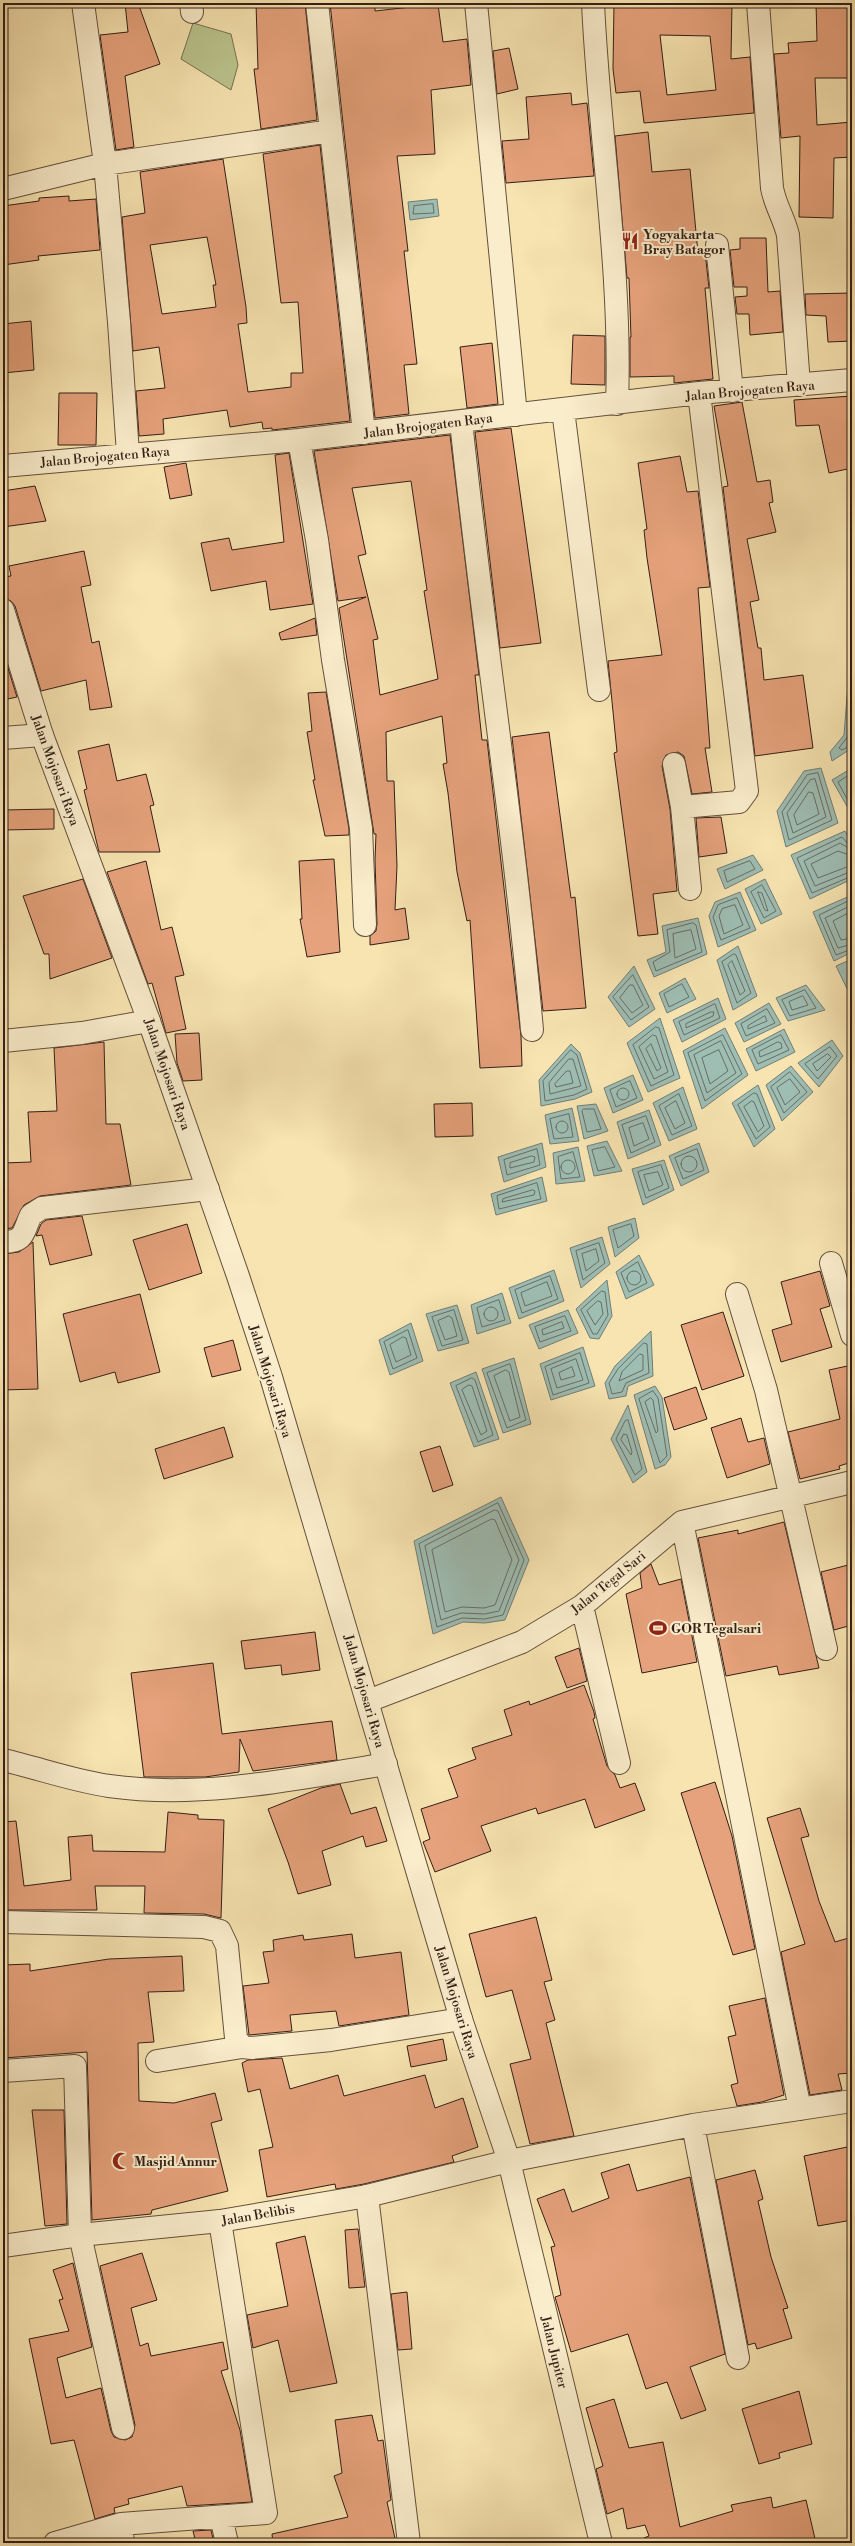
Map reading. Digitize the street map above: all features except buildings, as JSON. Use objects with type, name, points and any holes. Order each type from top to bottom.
[{"type":"street","points":[[83,3],[105,164],[119,322],[128,454]]},
{"type":"street","points":[[316,3],[364,433]]},
{"type":"street","points":[[476,3],[516,415]]},
{"type":"street","points":[[593,3],[597,80],[607,169],[619,352],[617,404]]},
{"type":"street","points":[[758,3],[772,188],[774,203],[785,221],[788,235],[800,385]]},
{"type":"street","points":[[3,189],[105,164],[331,131]]},
{"type":"street","points":[[717,245],[732,391]]},
{"type":"street","name":"Jalan Brojogaten Raya","points":[[3,466],[299,440],[617,404],[699,393],[852,380]]},
{"type":"street","points":[[682,807],[739,802],[747,790],[699,393]]},
{"type":"street","points":[[563,410],[599,690]]},
{"type":"street","points":[[461,421],[474,547],[504,773],[532,1030]]},
{"type":"street","points":[[299,440],[317,540],[333,660],[361,828],[365,925]]},
{"type":"street","name":"Jalan Mojosari Raya","points":[[3,610],[42,735],[149,1021],[208,1189],[271,1377],[461,2018],[509,2161]]},
{"type":"street","points":[[3,738],[42,735]]},
{"type":"street","points":[[674,764],[682,807],[690,889]]},
{"type":"street","points":[[3,1042],[82,1033],[149,1021]]},
{"type":"street","points":[[3,1242],[17,1240],[25,1234],[30,1214],[42,1208],[208,1189]]},
{"type":"street","points":[[831,1263],[852,1335]]},
{"type":"street","points":[[738,1294],[766,1390],[789,1496],[826,1649]]},
{"type":"street","name":"Jalan Tegal Sari","points":[[368,1701],[522,1642],[582,1606],[682,1522],[852,1482]]},
{"type":"street","points":[[682,1522],[800,2109]]},
{"type":"street","points":[[582,1606],[619,1763]]},
{"type":"street","points":[[3,1760],[108,1786],[182,1791],[260,1785],[386,1764]]},
{"type":"street","points":[[3,1922],[204,1926],[220,1931],[228,1946],[236,2038],[242,2047]]},
{"type":"street","points":[[157,2061],[242,2047],[252,2048],[331,2040],[461,2018]]},
{"type":"street","points":[[3,2071],[75,2066],[80,2235],[123,2428]]},
{"type":"street","name":"Jalan Belibis","points":[[3,2246],[80,2235],[220,2221],[366,2196],[509,2161],[693,2125],[852,2101]]},
{"type":"street","points":[[693,2125],[738,2358]]},
{"type":"street","name":"Jalan Jupiter","points":[[509,2161],[601,2543]]},
{"type":"street","points":[[366,2196],[409,2543]]},
{"type":"street","points":[[55,2543],[122,2534],[221,2517],[266,2514],[220,2221]]},
{"type":"street","points":[[221,2517],[227,2543]]},
{"type":"green space","points":[[193,23],[231,34],[238,65],[231,90],[181,59]]},
{"type":"water","points":[[437,199],[439,216],[410,220],[408,202]]},
{"type":"water","points":[[848,684],[852,692],[852,748],[832,761],[830,752],[844,735]]},
{"type":"water","points":[[821,768],[838,823],[786,847],[777,811],[804,771]]},
{"type":"water","points":[[852,768],[852,815],[832,780]]},
{"type":"water","points":[[845,831],[852,844],[852,879],[810,899],[791,855]]},
{"type":"water","points":[[753,855],[763,870],[725,889],[717,869]]},
{"type":"water","points":[[765,879],[782,914],[761,924],[745,889]]},
{"type":"water","points":[[740,892],[756,930],[718,947],[709,916],[715,902]]},
{"type":"water","points":[[852,895],[852,952],[834,961],[813,912]]},
{"type":"water","points":[[698,918],[707,954],[654,977],[647,960],[666,952],[662,926]]},
{"type":"water","points":[[738,946],[757,996],[733,1010],[717,960]]},
{"type":"water","points":[[852,959],[852,999],[836,966]]},
{"type":"water","points":[[634,966],[655,1009],[629,1027],[608,997]]},
{"type":"water","points":[[685,978],[696,999],[667,1013],[659,993]]},
{"type":"water","points":[[806,985],[825,1010],[788,1021],[776,998]]},
{"type":"water","points":[[718,998],[726,1019],[682,1042],[673,1020]]},
{"type":"water","points":[[769,1003],[781,1024],[744,1042],[735,1023]]},
{"type":"water","points":[[660,1018],[680,1078],[648,1092],[627,1043]]},
{"type":"water","points":[[725,1028],[748,1075],[702,1109],[683,1051]]},
{"type":"water","points":[[784,1029],[795,1052],[756,1071],[746,1049]]},
{"type":"water","points":[[832,1040],[843,1056],[819,1087],[798,1063]]},
{"type":"water","points":[[571,1044],[580,1053],[592,1092],[575,1099],[541,1106],[539,1080]]},
{"type":"water","points":[[791,1066],[813,1092],[782,1121],[766,1085]]},
{"type":"water","points":[[633,1075],[643,1100],[613,1113],[604,1088]]},
{"type":"water","points":[[758,1085],[775,1129],[754,1147],[732,1103]]},
{"type":"water","points":[[683,1087],[697,1129],[669,1141],[653,1103]]},
{"type":"water","points":[[596,1104],[608,1131],[584,1139],[577,1106]]},
{"type":"water","points":[[572,1108],[579,1141],[550,1144],[545,1115]]},
{"type":"water","points":[[649,1110],[661,1145],[628,1159],[617,1122]]},
{"type":"water","points":[[607,1141],[622,1171],[594,1176],[587,1146]]},
{"type":"water","points":[[542,1143],[546,1167],[504,1182],[498,1157]]},
{"type":"water","points":[[699,1143],[709,1172],[681,1186],[669,1156]]},
{"type":"water","points":[[578,1147],[585,1181],[556,1184],[553,1153]]},
{"type":"water","points":[[664,1160],[674,1190],[643,1205],[632,1169]]},
{"type":"water","points":[[542,1177],[547,1201],[496,1215],[491,1194]]},
{"type":"water","points":[[635,1218],[639,1238],[615,1257],[608,1227]]},
{"type":"water","points":[[602,1237],[610,1264],[581,1288],[570,1248]]},
{"type":"water","points":[[639,1255],[654,1285],[626,1299],[616,1272]]},
{"type":"water","points":[[554,1270],[564,1301],[519,1319],[509,1288]]},
{"type":"water","points":[[607,1280],[612,1316],[599,1339],[590,1338],[576,1309]]},
{"type":"water","points":[[502,1293],[511,1323],[477,1334],[471,1305]]},
{"type":"water","points":[[457,1305],[469,1343],[438,1351],[426,1314]]},
{"type":"water","points":[[568,1310],[578,1333],[539,1349],[529,1325]]},
{"type":"water","points":[[411,1323],[423,1361],[390,1375],[379,1340]]},
{"type":"water","points":[[651,1331],[653,1376],[628,1386],[626,1396],[609,1399],[605,1383],[615,1366]]},
{"type":"water","points":[[583,1347],[595,1386],[551,1400],[540,1364]]},
{"type":"water","points":[[514,1358],[531,1424],[503,1433],[482,1369]]},
{"type":"water","points":[[476,1372],[499,1439],[474,1447],[450,1383]]},
{"type":"water","points":[[655,1386],[662,1397],[671,1457],[665,1465],[655,1469],[634,1395]]},
{"type":"water","points":[[628,1405],[647,1472],[633,1483],[611,1439]]},
{"type":"water","points":[[501,1497],[529,1560],[505,1620],[485,1623],[463,1622],[433,1634],[414,1541]]},
{"type":"place","name":"Yogyakarta Bray Batagor","points":[[630,241]]},
{"type":"place","name":"GOR Tegalsari","points":[[658,1628]]},
{"type":"place","name":"Masjid Annur","points":[[121,2161]]}]
